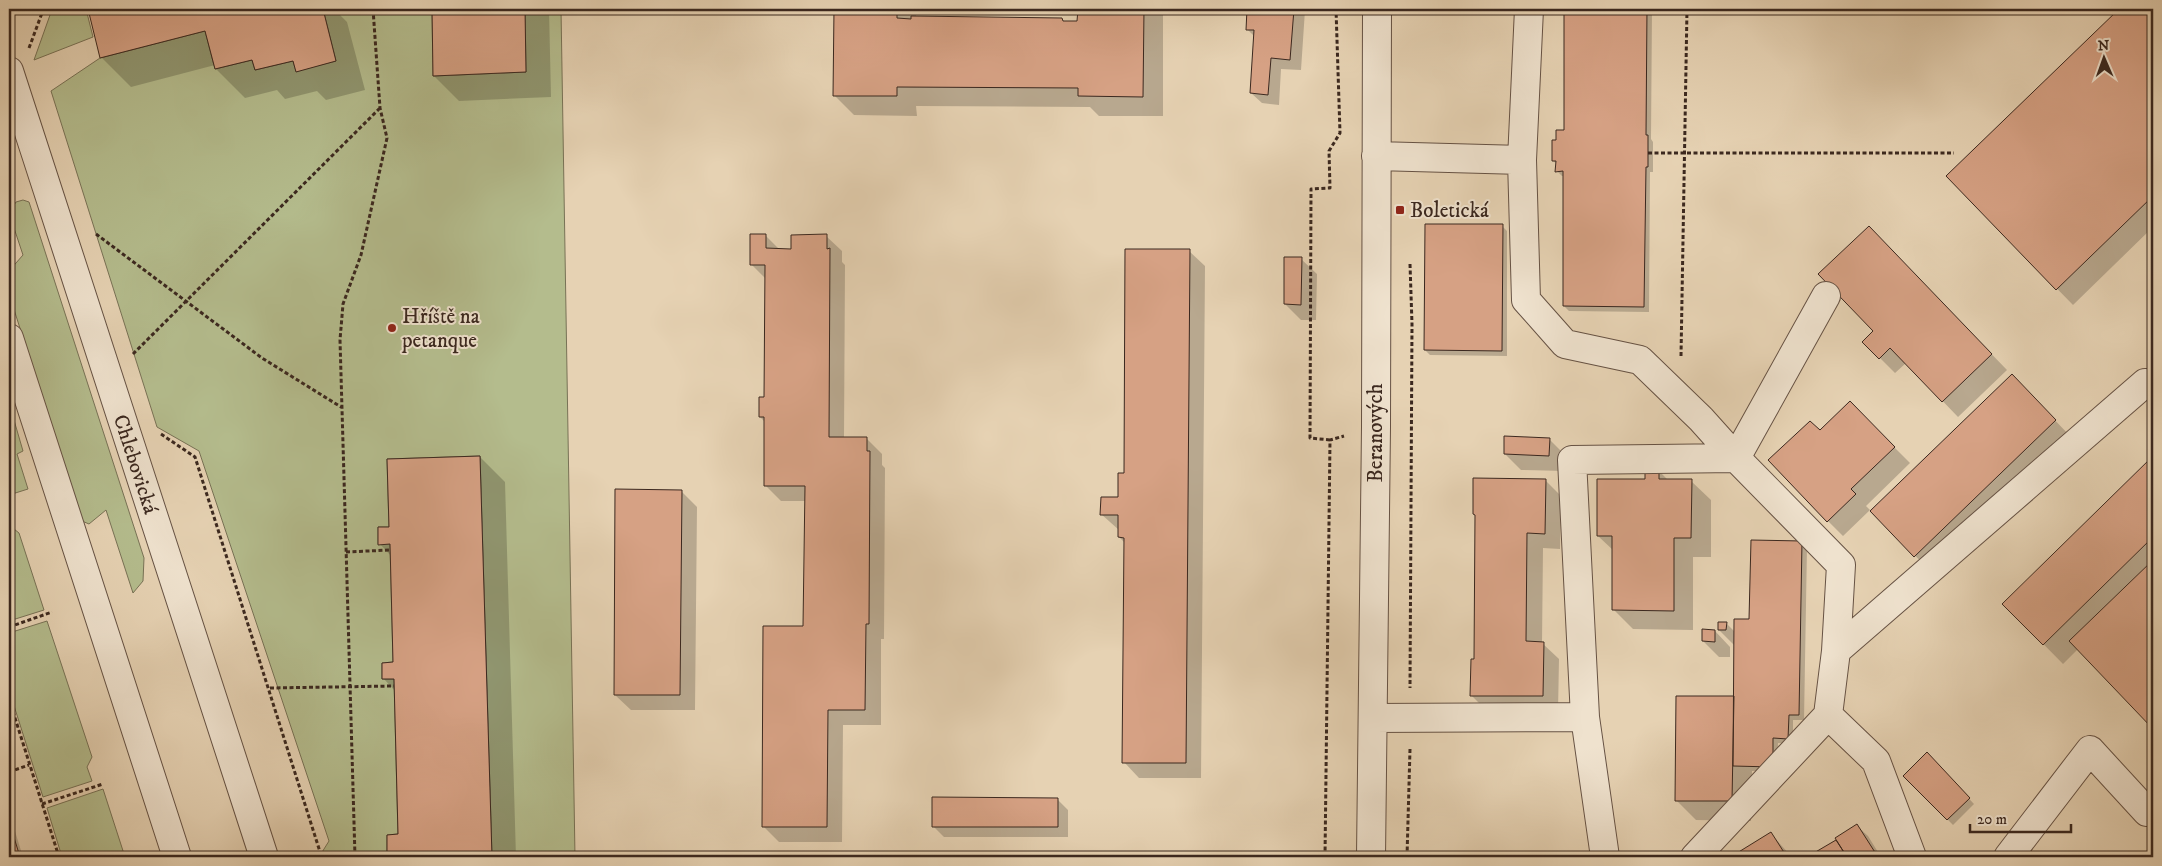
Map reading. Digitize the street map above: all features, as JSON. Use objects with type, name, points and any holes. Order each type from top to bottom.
[{"type":"street","name":"Beranových","points":[[1371,857],[1376,427],[1377,9]]},
{"type":"street","points":[[1529,9],[1522,160],[1526,300],[1565,344],[1640,360],[1701,419],[1736,458],[1841,565],[1836,651],[1828,715],[1695,857]]},
{"type":"street","name":"Chlebovická","points":[[9,70],[264,857]]},
{"type":"street","points":[[1376,156],[1522,160]]},
{"type":"street","points":[[1736,458],[1826,296]]},
{"type":"street","points":[[9,338],[177,857]]},
{"type":"street","points":[[1836,651],[2145,383]]},
{"type":"street","points":[[1605,857],[1585,717],[1572,460],[1736,458]]},
{"type":"street","points":[[1828,715],[1876,761],[1912,857]]},
{"type":"street","points":[[1373,718],[1585,717]]},
{"type":"street","points":[[2008,857],[2090,750],[2147,812],[2153,807]]},
{"type":"path","points":[[29,50],[42,13],[41,9]]},
{"type":"path","points":[[355,857],[340,340],[343,304],[361,255],[387,138],[380,108],[373,9]]},
{"type":"path","points":[[1336,9],[1340,133],[1329,151],[1330,188],[1311,189],[1310,438],[1330,440],[1376,427]]},
{"type":"path","points":[[1681,399],[1683,152],[1687,9]]},
{"type":"path","points":[[128,348],[130,356],[380,108]]},
{"type":"path","points":[[1648,153],[1954,153]]},
{"type":"path","points":[[95,240],[93,231],[262,358],[341,407]]},
{"type":"path","points":[[1407,857],[1410,718],[1412,324]]},
{"type":"path","points":[[154,429],[195,456],[321,854]]},
{"type":"path","points":[[1325,857],[1330,440]]},
{"type":"path","points":[[346,552],[390,550]]},
{"type":"path","points":[[9,627],[52,612]]},
{"type":"path","points":[[270,688],[394,686]]},
{"type":"path","points":[[9,699],[59,857]]},
{"type":"path","points":[[9,772],[30,765]]},
{"type":"path","points":[[42,804],[103,784]]},
{"type":"path","points":[[41,857],[57,851]]},
{"type":"path","points":[[315,857],[321,854],[332,857]]},
{"type":"green space","points":[[48,9],[86,9],[93,37],[34,60],[50,15]]},
{"type":"green space","points":[[323,9],[432,9],[433,76],[526,72],[525,9],[561,9],[575,857],[492,857],[480,456],[387,459],[389,527],[378,527],[378,544],[390,544],[393,662],[382,663],[382,679],[394,679],[398,834],[387,835],[387,852],[398,852],[399,857],[319,857],[329,841],[199,451],[157,427],[51,91],[100,58],[205,31],[215,69],[252,60],[255,70],[293,61],[296,71],[336,61]]},
{"type":"green space","points":[[23,200],[29,202],[144,558],[143,581],[133,593],[106,510],[89,524],[82,521],[9,294],[9,271],[23,255],[9,213],[16,202]]},
{"type":"green space","points":[[9,403],[23,451],[17,454],[28,489],[9,495]]},
{"type":"green space","points":[[9,525],[19,533],[44,610],[9,621]]},
{"type":"green space","points":[[47,621],[92,757],[87,767],[92,781],[43,797],[9,690],[9,633]]},
{"type":"green space","points":[[103,789],[125,857],[62,857],[47,808]]},
{"type":"building","points":[[88,9],[323,9],[336,61],[296,72],[293,61],[255,70],[252,60],[215,69],[205,31],[100,58]]},
{"type":"building","points":[[432,9],[525,9],[526,72],[433,76]]},
{"type":"building","points":[[834,9],[897,9],[897,18],[911,19],[911,16],[1062,18],[1063,21],[1077,21],[1078,9],[1144,9],[1143,97],[1078,96],[1078,88],[897,87],[897,96],[833,96]]},
{"type":"building","points":[[1247,9],[1294,9],[1290,60],[1271,58],[1268,95],[1250,93],[1254,30],[1246,30]]},
{"type":"building","points":[[1564,9],[1647,9],[1646,135],[1648,135],[1648,167],[1646,167],[1644,307],[1563,306],[1563,171],[1555,172],[1556,161],[1552,161],[1552,140],[1556,140],[1556,130],[1564,130]]},
{"type":"building","points":[[2119,9],[2153,9],[2153,196],[2056,290],[1946,176]]},
{"type":"building","points":[[1425,224],[1503,224],[1502,351],[1424,350]]},
{"type":"building","points":[[1869,226],[1992,354],[1942,402],[1890,348],[1879,359],[1862,342],[1873,331],[1818,274]]},
{"type":"building","points":[[750,234],[766,234],[766,248],[791,249],[791,235],[827,234],[827,249],[830,248],[829,437],[867,437],[867,451],[870,451],[869,624],[866,624],[865,710],[828,710],[827,827],[762,827],[763,626],[803,626],[805,486],[764,486],[764,417],[759,417],[759,397],[764,397],[765,265],[750,265]]},
{"type":"building","points":[[1125,249],[1190,249],[1186,763],[1122,763],[1124,538],[1118,537],[1118,515],[1100,515],[1101,497],[1118,497],[1118,473],[1124,473]]},
{"type":"building","points":[[1284,257],[1302,257],[1301,305],[1284,304]]},
{"type":"building","points":[[2012,374],[2056,420],[1914,557],[1870,511]]},
{"type":"building","points":[[1850,401],[1895,447],[1851,489],[1856,494],[1827,522],[1768,460],[1810,421],[1820,430]]},
{"type":"building","points":[[1504,436],[1550,438],[1549,456],[1504,454]]},
{"type":"building","points":[[480,456],[492,857],[399,857],[398,852],[387,852],[387,835],[398,834],[394,679],[382,679],[382,663],[393,662],[390,544],[378,545],[378,527],[389,527],[387,459]]},
{"type":"building","points":[[2153,456],[2153,537],[2043,645],[2002,604]]},
{"type":"building","points":[[1645,469],[1659,469],[1659,479],[1692,479],[1691,538],[1674,538],[1674,611],[1612,610],[1612,536],[1597,536],[1597,479],[1645,479]]},
{"type":"building","points":[[1473,478],[1546,479],[1545,534],[1527,533],[1526,641],[1544,642],[1543,696],[1470,696],[1471,659],[1474,659],[1475,515],[1473,514]]},
{"type":"building","points":[[615,489],[682,490],[680,695],[614,695]]},
{"type":"building","points":[[1751,540],[1802,541],[1799,715],[1789,715],[1788,739],[1773,738],[1773,767],[1733,766],[1734,619],[1749,619]]},
{"type":"building","points":[[2153,560],[2153,729],[2069,641]]},
{"type":"building","points":[[1718,622],[1727,622],[1726,630],[1718,630]]},
{"type":"building","points":[[1702,629],[1715,630],[1715,642],[1702,641]]},
{"type":"building","points":[[1676,696],[1734,696],[1732,801],[1675,801]]},
{"type":"building","points":[[1927,752],[1970,798],[1947,820],[1903,776]]},
{"type":"building","points":[[932,797],[1058,798],[1058,827],[932,827]]},
{"type":"building","points":[[9,821],[20,857],[9,857]]},
{"type":"building","points":[[1857,824],[1878,857],[1847,857],[1835,838]]},
{"type":"building","points":[[1771,832],[1787,857],[1739,857],[1737,853]]},
{"type":"building","points":[[1836,840],[1847,857],[1807,857]]},
{"type":"place","name":"Boletická","points":[[1400,210]]},
{"type":"place","name":"Hříště na petanque","points":[[392,328]]}]
